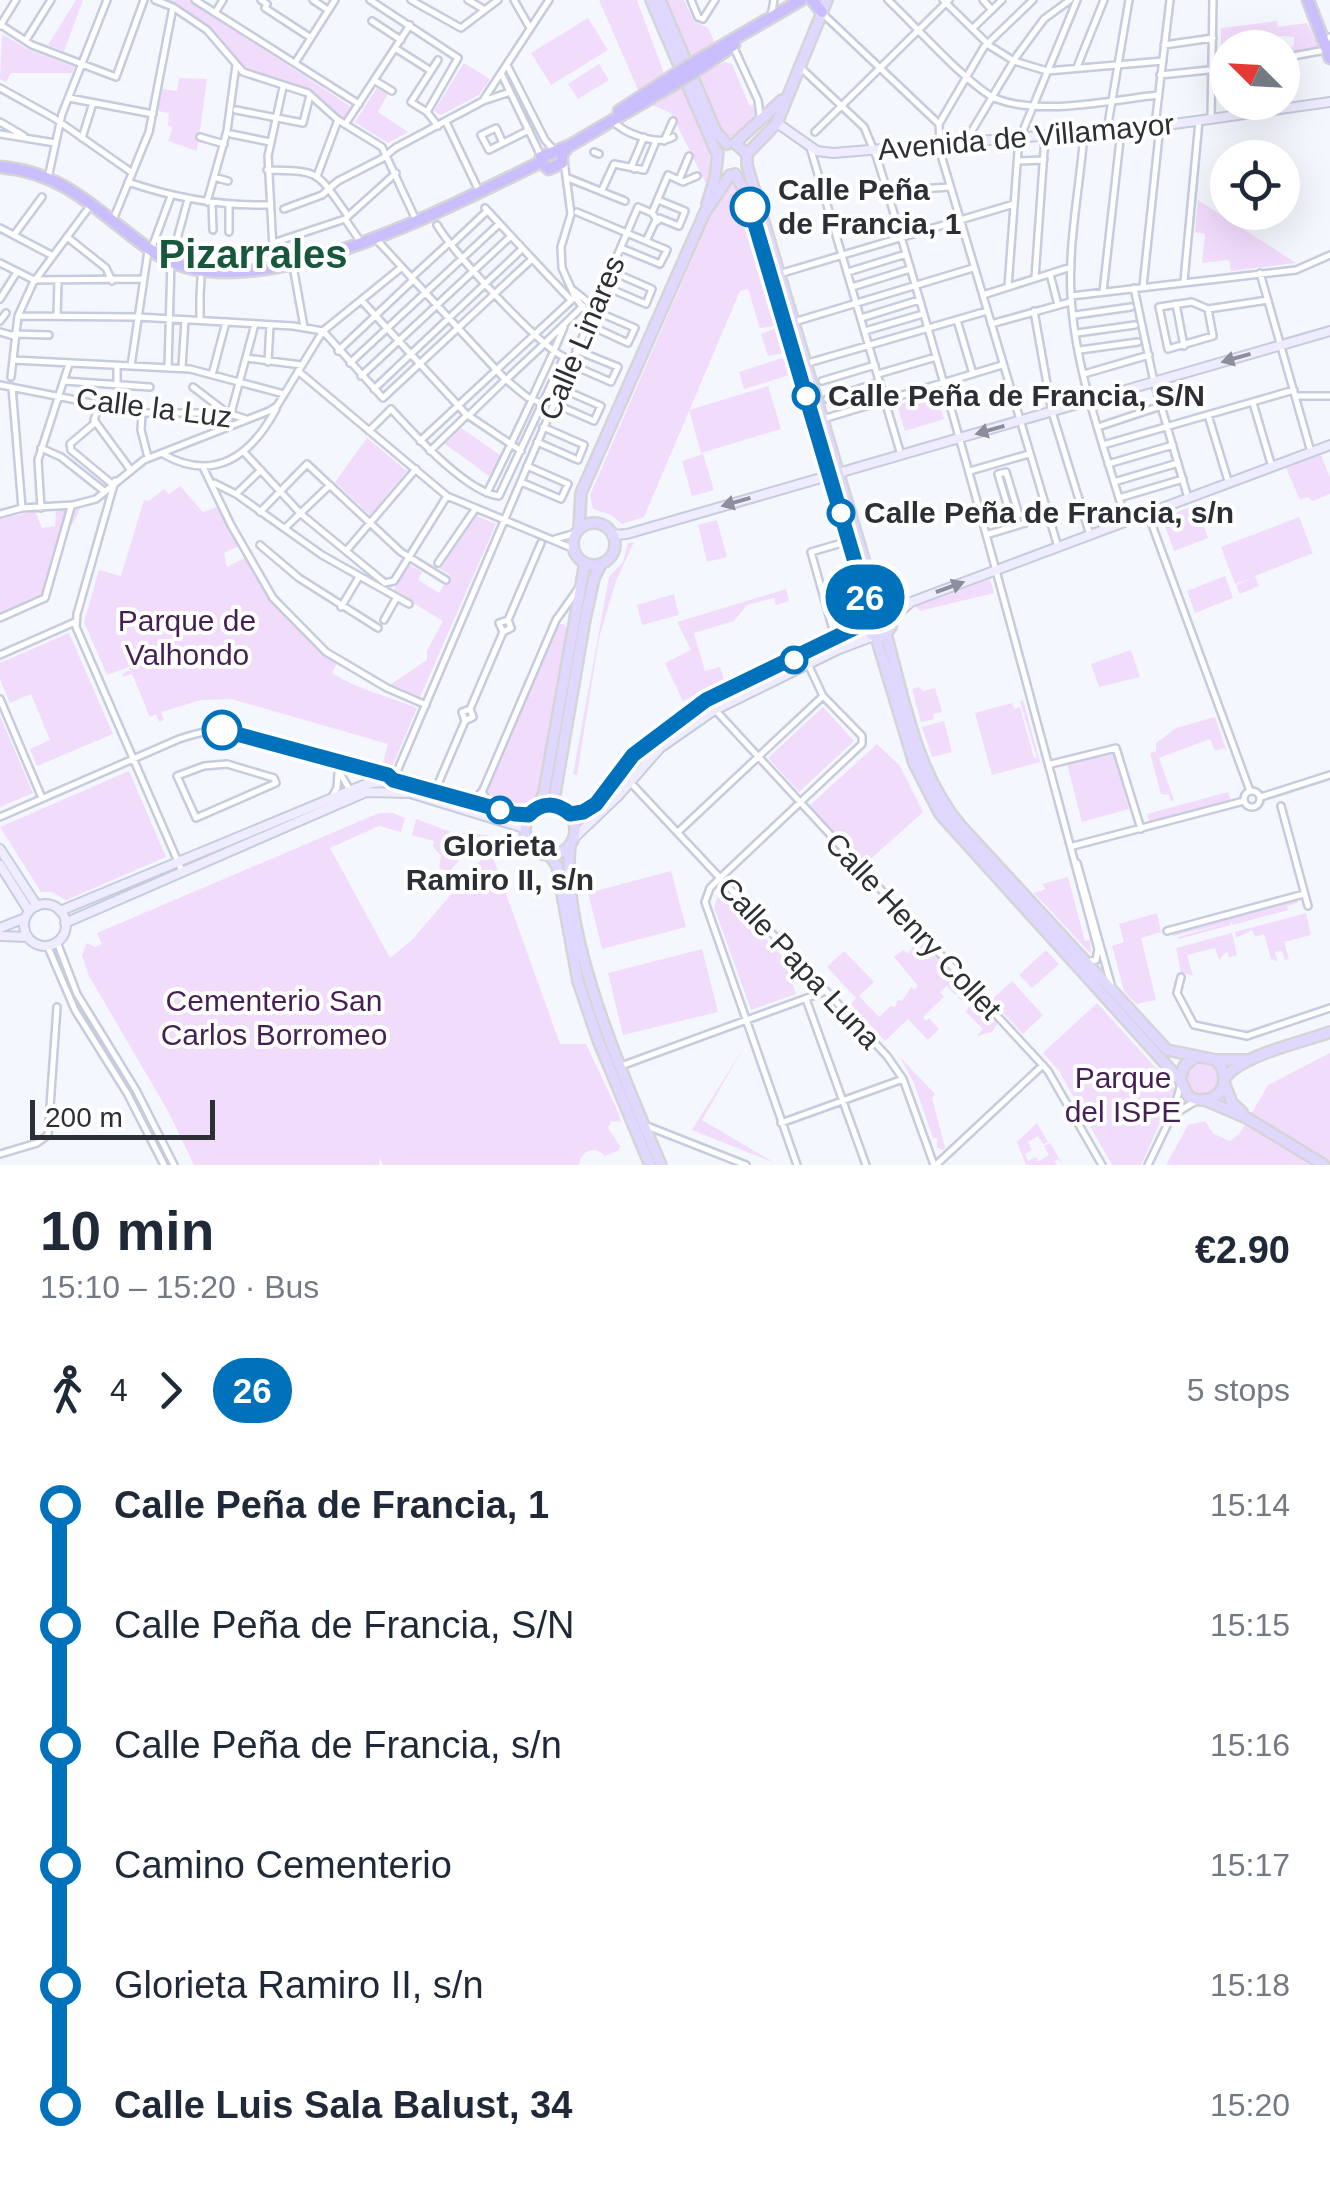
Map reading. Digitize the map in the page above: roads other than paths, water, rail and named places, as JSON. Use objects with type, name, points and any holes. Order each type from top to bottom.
[{"type":"highway","points":[[0,168],[48,178],[92,204],[171,261],[225,271],[274,266],[376,239],[541,160],[549,169],[611,120],[800,0]]},
{"type":"highway","points":[[812,0],[822,12]]},
{"type":"highway","points":[[1312,0],[1330,38]]},
{"type":"highway","points":[[1312,0],[1325,55]]},
{"type":"main road","points":[[550,856],[572,842],[660,748],[713,711],[808,664],[879,636],[890,627],[834,474],[747,196],[717,160],[651,0]]},
{"type":"main road","points":[[660,0],[716,132],[747,159],[823,418],[869,632],[879,636],[939,798],[958,824],[1167,1050],[1216,1060],[1250,1060]]},
{"type":"main road","points":[[705,212],[777,123],[827,0]]},
{"type":"main road","points":[[650,1165],[578,981],[557,866],[550,856],[530,847],[524,828],[544,792],[584,583],[584,563],[574,548],[578,508],[586,483],[705,212],[717,160],[785,99]]},
{"type":"main road","name":"Avenida de Villamayor","points":[[1300,106],[1330,102]]},
{"type":"main road","name":"Avenida de Villamayor","points":[[810,147],[826,153],[940,150],[970,143],[1210,119]]},
{"type":"main road","points":[[777,123],[810,147]]},
{"type":"main road","points":[[765,134],[787,131]]},
{"type":"main road","points":[[612,535],[634,532],[1330,332]]},
{"type":"main road","points":[[538,807],[553,805],[570,814],[583,812],[596,804],[633,755],[706,700],[836,640],[868,619],[885,616],[1126,521],[1329,448]]},
{"type":"main road","points":[[553,805],[594,578],[600,564],[612,554],[612,535],[607,528],[595,524],[584,508],[586,483]]},
{"type":"main road","points":[[578,531],[595,524]]},
{"type":"main road","points":[[584,563],[600,564]]},
{"type":"main road","points":[[879,636],[914,763],[940,814],[1190,1097],[1242,1114],[1324,1165]]},
{"type":"main road","points":[[65,923],[350,789],[393,780],[508,813],[529,815]]},
{"type":"main road","points":[[60,911],[180,867],[350,789],[410,793],[524,828]]},
{"type":"main road","points":[[570,814],[575,830],[568,869],[583,952],[621,1066],[661,1165]]},
{"type":"main road","points":[[0,849],[31,912],[28,937]]},
{"type":"main road","points":[[0,864],[31,912]]},
{"type":"main road","points":[[0,928],[50,905],[60,911],[65,923],[63,934],[52,944],[38,945],[28,937],[0,936]]},
{"type":"main road","points":[[1202,1101],[1218,1095],[1233,1069],[1330,1032]]},
{"type":"main road","points":[[1180,1082],[1184,1066],[1195,1057]]},
{"type":"main road","points":[[1216,1060],[1232,1103],[1242,1114]]},
{"type":"main road","points":[[628,1114],[644,1124]]},
{"type":"street","points":[[16,0],[0,25],[26,41],[116,76],[144,0]]},
{"type":"street","points":[[26,41],[50,0]]},
{"type":"street","points":[[48,178],[60,122],[107,0]]},
{"type":"street","points":[[156,0],[210,33],[236,65],[252,76],[310,95],[338,120],[387,153],[416,220]]},
{"type":"street","points":[[195,0],[359,104]]},
{"type":"street","points":[[215,12],[223,0]]},
{"type":"street","points":[[261,0],[267,4],[265,8],[311,38]]},
{"type":"street","points":[[312,0],[328,10]]},
{"type":"street","points":[[296,63],[334,0]]},
{"type":"street","points":[[370,0],[458,58],[426,112]]},
{"type":"street","points":[[411,0],[462,27],[498,0]]},
{"type":"street","points":[[468,0],[485,10]]},
{"type":"street","points":[[514,0],[530,28]]},
{"type":"street","points":[[482,102],[549,0]]},
{"type":"street","points":[[691,0],[698,17],[707,16],[715,0]]},
{"type":"street","points":[[770,20],[774,0]]},
{"type":"street","points":[[888,0],[992,97],[1032,106],[1158,95]]},
{"type":"street","points":[[983,0],[992,10]]},
{"type":"street","points":[[973,28],[1002,0]]},
{"type":"street","points":[[1034,0],[988,44],[967,76],[939,124],[940,150],[1058,547]]},
{"type":"street","points":[[970,143],[971,134],[1014,61],[1044,20],[1074,0]]},
{"type":"street","points":[[1008,287],[1019,138],[1074,0]]},
{"type":"street","points":[[1076,68],[1104,0]]},
{"type":"street","points":[[1107,131],[1130,0]]},
{"type":"street","points":[[1142,286],[1170,0]]},
{"type":"street","points":[[1213,0],[1213,30]]},
{"type":"street","points":[[816,132],[946,1],[988,44],[1014,61],[1047,72],[1163,61]]},
{"type":"street","points":[[113,220],[152,114],[173,7]]},
{"type":"street","points":[[822,12],[939,124]]},
{"type":"street","points":[[372,21],[400,40]]},
{"type":"street","points":[[346,124],[410,26]]},
{"type":"street","points":[[1164,44],[1210,38]]},
{"type":"street","points":[[730,45],[764,118],[777,123]]},
{"type":"street","points":[[395,48],[447,80]]},
{"type":"street","points":[[1300,57],[1325,55]]},
{"type":"street","points":[[438,60],[411,102],[438,126]]},
{"type":"street","points":[[212,230],[209,202],[224,144],[236,65]]},
{"type":"street","points":[[507,66],[545,140],[562,157],[568,178],[571,214],[561,246],[573,298]]},
{"type":"street","points":[[799,66],[866,130],[874,150],[970,470],[1073,846],[1098,949],[1096,960],[1085,962]]},
{"type":"street","points":[[1160,75],[1210,70]]},
{"type":"street","points":[[501,73],[541,160]]},
{"type":"street","points":[[374,80],[392,91]]},
{"type":"street","points":[[274,266],[267,170],[283,86]]},
{"type":"street","points":[[0,88],[60,122],[132,172]]},
{"type":"street","points":[[284,209],[314,199],[387,153],[482,102],[510,92]]},
{"type":"street","points":[[236,110],[303,123],[310,95]]},
{"type":"street","points":[[69,98],[152,114]]},
{"type":"street","points":[[82,138],[92,103]]},
{"type":"street","points":[[317,176],[338,120]]},
{"type":"street","points":[[611,120],[660,142],[673,138]]},
{"type":"street","points":[[602,190],[614,164],[644,170],[673,121]]},
{"type":"street","points":[[1184,281],[1199,121]]},
{"type":"street","points":[[0,122],[26,137]]},
{"type":"street","points":[[446,122],[480,191]]},
{"type":"street","points":[[7,126],[3,134],[56,144]]},
{"type":"street","points":[[504,143],[496,128],[482,135],[489,150],[504,143],[530,130]]},
{"type":"street","points":[[1104,292],[1121,130]]},
{"type":"street","points":[[1084,133],[1071,299],[1090,401],[1126,521]]},
{"type":"street","points":[[231,134],[270,142]]},
{"type":"street","points":[[200,136],[224,144]]},
{"type":"street","points":[[1035,278],[1045,136]]},
{"type":"street","points":[[630,167],[644,137]]},
{"type":"street","points":[[810,147],[901,455]]},
{"type":"street","points":[[689,156],[679,180],[697,176]]},
{"type":"street","points":[[1018,161],[1044,160]]},
{"type":"street","points":[[267,170],[308,171],[317,176],[362,244]]},
{"type":"street","points":[[273,243],[346,217],[396,173]]},
{"type":"street","name":"Calle Linares","points":[[487,493],[501,495],[542,404],[576,350],[638,208],[652,213],[668,176],[679,180]]},
{"type":"street","points":[[214,177],[229,180]]},
{"type":"street","points":[[568,178],[624,200]]},
{"type":"street","points":[[128,182],[188,199],[269,205]]},
{"type":"street","points":[[887,191],[950,187]]},
{"type":"street","points":[[131,366],[142,280],[171,196]]},
{"type":"street","points":[[14,235],[42,197]]},
{"type":"street","points":[[168,368],[171,261],[188,199]]},
{"type":"street","name":"Calle Linares","points":[[646,241],[655,219],[679,226],[685,212],[658,200]]},
{"type":"street","points":[[12,377],[18,316],[34,280],[92,204]]},
{"type":"street","points":[[229,204],[229,232]]},
{"type":"street","points":[[779,274],[1014,204]]},
{"type":"street","points":[[338,350],[486,210],[553,281],[591,315],[628,342],[635,328],[591,315],[568,284]]},
{"type":"street","points":[[577,212],[667,250],[660,264],[621,248]]},
{"type":"street","points":[[652,213],[658,221]]},
{"type":"street","points":[[436,224],[450,244],[550,350],[611,382],[618,367],[576,350]]},
{"type":"street","points":[[350,364],[500,224]]},
{"type":"street","points":[[0,228],[53,256]]},
{"type":"street","points":[[361,376],[511,236]]},
{"type":"street","points":[[67,238],[106,268],[112,281]]},
{"type":"street","points":[[376,239],[496,370],[527,397],[542,404]]},
{"type":"street","points":[[374,389],[522,249]]},
{"type":"street","points":[[848,272],[906,254]]},
{"type":"street","points":[[991,324],[1104,292],[1296,270],[1330,256]]},
{"type":"street","points":[[18,316],[138,316],[323,331],[383,398],[532,259]]},
{"type":"street","points":[[292,262],[304,327]]},
{"type":"street","points":[[0,263],[34,280],[142,280]]},
{"type":"street","points":[[164,454],[180,463],[203,467],[232,461],[265,427],[323,331],[402,267]]},
{"type":"street","points":[[794,322],[974,268]]},
{"type":"street","points":[[982,295],[1071,268]]},
{"type":"street","points":[[852,286],[910,269]]},
{"type":"street","points":[[0,298],[18,272]]},
{"type":"street","points":[[604,286],[646,304],[652,289],[611,272]]},
{"type":"street","points":[[1260,273],[1312,452]]},
{"type":"street","points":[[1050,274],[1058,306]]},
{"type":"street","points":[[200,278],[200,318]]},
{"type":"street","points":[[56,316],[58,282]]},
{"type":"street","points":[[1134,287],[1154,382],[1188,498]]},
{"type":"street","points":[[420,441],[573,298]]},
{"type":"street","points":[[861,318],[920,300]]},
{"type":"street","points":[[1208,308],[1214,334],[1201,342],[1167,348],[1158,309],[1162,305],[1192,302],[1208,308],[1268,300]]},
{"type":"street","points":[[362,301],[458,405],[521,451]]},
{"type":"street","points":[[1176,304],[1184,346]]},
{"type":"street","points":[[430,451],[583,306]]},
{"type":"street","points":[[1074,315],[1132,307]]},
{"type":"street","points":[[806,364],[987,311]]},
{"type":"street","points":[[1034,311],[1052,412],[1090,535]]},
{"type":"street","points":[[0,321],[6,313]]},
{"type":"street","points":[[865,331],[923,314]]},
{"type":"street","points":[[182,368],[185,320]]},
{"type":"street","points":[[957,320],[973,374]]},
{"type":"street","points":[[212,375],[226,322]]},
{"type":"street","points":[[232,417],[255,324]]},
{"type":"street","points":[[268,362],[270,325]]},
{"type":"street","points":[[1076,333],[1135,325]]},
{"type":"street","points":[[370,431],[390,409],[430,451],[487,493],[564,328]]},
{"type":"street","points":[[0,332],[49,335]]},
{"type":"street","points":[[1080,350],[1138,342]]},
{"type":"street","points":[[1084,374],[1148,355]]},
{"type":"street","points":[[827,398],[936,356]]},
{"type":"street","points":[[246,358],[300,368],[448,496],[544,541],[574,548]]},
{"type":"street","points":[[12,360],[182,368],[284,394]]},
{"type":"street","name":"Calle Linares","points":[[393,780],[569,361]]},
{"type":"street","points":[[40,508],[40,448],[69,364]]},
{"type":"street","points":[[822,381],[875,365]]},
{"type":"street","points":[[823,418],[1003,365]]},
{"type":"street","points":[[117,366],[117,385]]},
{"type":"street","points":[[64,381],[150,387]]},
{"type":"street","name":"Calle la Luz","points":[[0,384],[142,413],[249,420],[277,406]]},
{"type":"street","points":[[193,386],[232,417]]},
{"type":"street","points":[[12,388],[22,508]]},
{"type":"street","points":[[553,403],[594,421],[601,406],[560,388]]},
{"type":"street","points":[[1102,445],[1294,393],[1330,396]]},
{"type":"street","points":[[1253,403],[1272,467]]},
{"type":"street","points":[[99,405],[96,422],[70,444],[72,450],[114,483]]},
{"type":"street","points":[[1097,428],[1161,406]]},
{"type":"street","points":[[142,413],[141,430],[148,457]]},
{"type":"street","points":[[1208,415],[1228,484]]},
{"type":"street","points":[[0,514],[85,502],[148,457],[232,417]]},
{"type":"street","points":[[96,422],[130,469]]},
{"type":"street","points":[[536,442],[578,460],[584,445],[543,427]]},
{"type":"street","points":[[1108,464],[1173,445]]},
{"type":"street","points":[[40,448],[61,457],[108,496],[108,502]]},
{"type":"street","points":[[243,452],[301,514],[385,583],[394,581],[448,496]]},
{"type":"street","points":[[970,470],[1030,454]]},
{"type":"street","points":[[1114,482],[1178,462]]},
{"type":"street","points":[[260,512],[307,464],[408,556],[446,580]]},
{"type":"street","points":[[521,482],[561,499],[568,484],[526,466]]},
{"type":"street","points":[[203,467],[231,526],[273,598],[326,652],[387,688],[426,705]]},
{"type":"street","points":[[346,550],[416,469]]},
{"type":"street","points":[[236,494],[262,470]]},
{"type":"street","points":[[1006,472],[1019,515],[1011,517],[998,474],[1002,473],[1006,472]]},
{"type":"street","points":[[1119,498],[1183,478]]},
{"type":"street","points":[[212,482],[236,494],[322,555],[409,604]]},
{"type":"street","points":[[114,483],[76,622],[180,867]]},
{"type":"street","points":[[284,529],[330,486]]},
{"type":"street","points":[[0,618],[45,598],[70,507]]},
{"type":"street","points":[[438,563],[476,508]]},
{"type":"street","points":[[1148,514],[1250,791],[1260,797],[1330,775]]},
{"type":"street","points":[[988,534],[1049,516]]},
{"type":"street","points":[[436,791],[465,720],[474,717],[470,709],[503,632],[500,622],[508,620],[544,541],[578,531]]},
{"type":"street","points":[[322,555],[333,541]]},
{"type":"street","points":[[836,640],[811,552],[842,542]]},
{"type":"street","points":[[260,545],[288,570],[378,628]]},
{"type":"street","points":[[341,607],[371,571]]},
{"type":"street","points":[[473,803],[483,790],[554,625],[584,583]]},
{"type":"street","points":[[384,620],[397,597]]},
{"type":"street","points":[[554,625],[562,620],[570,626],[562,693]]},
{"type":"street","points":[[0,654],[76,622]]},
{"type":"street","points":[[796,1165],[705,907],[707,895],[720,878],[863,742],[862,736],[823,696],[808,664]]},
{"type":"street","points":[[678,832],[823,696]]},
{"type":"street","points":[[0,700],[42,799]]},
{"type":"street","name":"Calle Henry Collet","points":[[706,700],[1043,1065],[1102,1165]]},
{"type":"street","points":[[465,720],[460,712],[470,709]]},
{"type":"street","points":[[0,817],[196,734],[222,730],[388,775],[393,780]]},
{"type":"street","points":[[1050,764],[1116,748],[1141,829]]},
{"type":"street","points":[[324,757],[350,789]]},
{"type":"street","points":[[217,764],[274,778],[276,783],[196,818],[178,778],[217,764]]},
{"type":"street","points":[[350,789],[355,770],[363,768]]},
{"type":"street","points":[[332,797],[339,781],[338,770]]},
{"type":"street","name":"Calle Papa Luna","points":[[630,782],[887,1056],[903,1079],[935,1165]]},
{"type":"street","points":[[483,790],[486,802],[508,813]]},
{"type":"street","points":[[1244,802],[1250,791]]},
{"type":"street","points":[[1073,846],[1244,802],[1254,808],[1260,804],[1260,797]]},
{"type":"street","points":[[1281,806],[1308,906]]},
{"type":"street","points":[[1077,862],[1114,994]]},
{"type":"street","points":[[1167,931],[1304,894]]},
{"type":"street","points":[[52,944],[76,1010],[128,1092],[164,1165]]},
{"type":"street","points":[[52,944],[76,994],[136,1090],[174,1165]]},
{"type":"street","points":[[1181,977],[1177,993],[1194,1025],[1247,1036],[1330,1008]]},
{"type":"street","points":[[621,1066],[826,991]]},
{"type":"street","points":[[806,1000],[866,1165]]},
{"type":"street","points":[[0,1154],[37,1144],[48,1136],[57,1007]]},
{"type":"street","points":[[935,1165],[1043,1065]]},
{"type":"street","points":[[781,1123],[903,1079]]},
{"type":"street","points":[[1148,1165],[1171,1117],[1180,1082]]},
{"type":"street","points":[[1171,1117],[1179,1109],[1202,1101]]},
{"type":"street","points":[[644,1124],[729,1162],[746,1165]]},
{"type":"place","name":"Calle Peña de Francia, 1","points":[[750,207]]},
{"type":"place","name":"Calle Peña de Francia, S/N","points":[[806,396]]},
{"type":"place","name":"Calle Peña de Francia, s/n","points":[[841,513]]},
{"type":"place","name":"Glorieta Ramiro II, s/n","points":[[500,810]]},
{"type":"district","name":"Pizarrales","points":[[253,254]]},
{"type":"park label","name":"Parque de Valhondo","points":[[187,638]]},
{"type":"park label","name":"Cementerio San Carlos Borromeo","points":[[274,1018]]},
{"type":"park label","name":"Parque del ISPE","points":[[1123,1095]]}]
